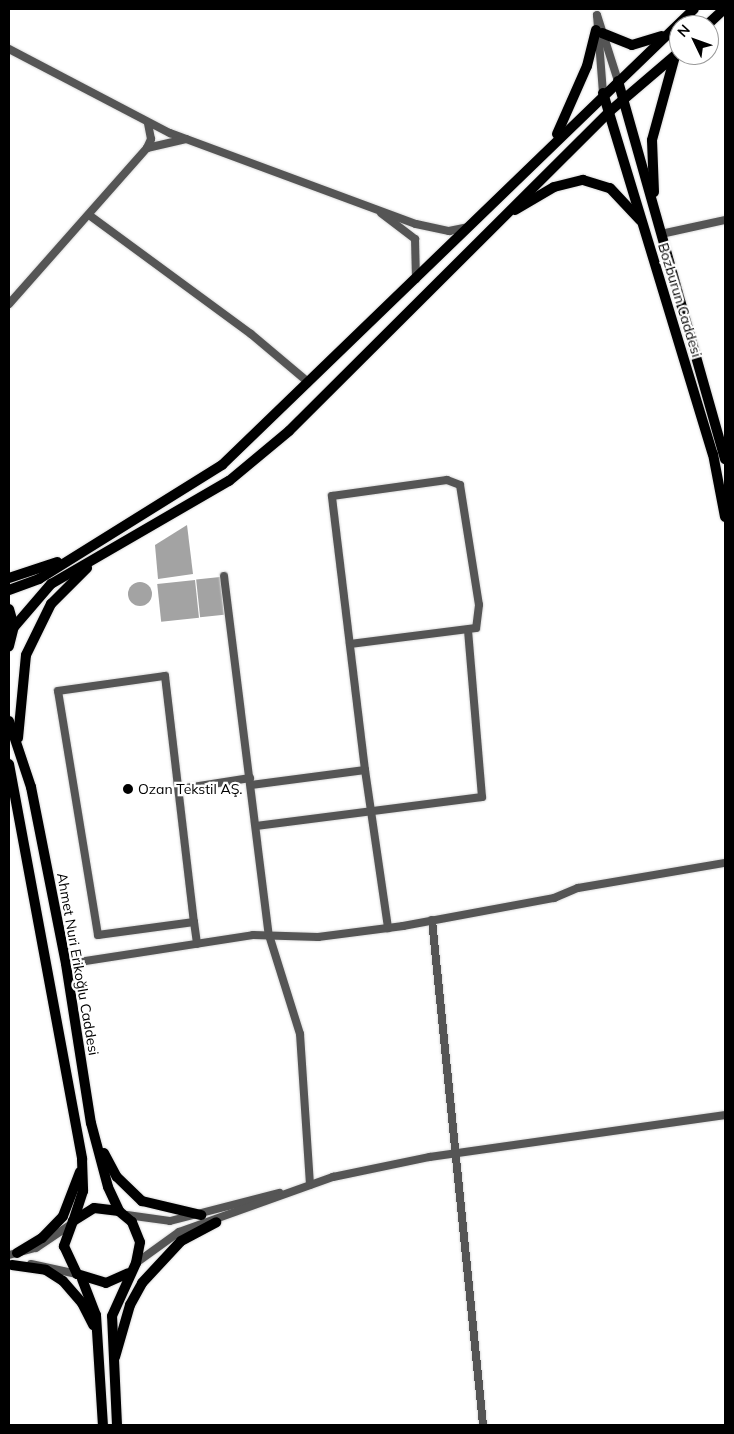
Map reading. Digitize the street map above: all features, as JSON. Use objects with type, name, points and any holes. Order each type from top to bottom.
[{"type":"main road","points":[[9,590],[29,584],[222,465],[416,279],[603,93],[694,9]]},
{"type":"main road","points":[[552,144],[587,66],[599,32],[632,45],[668,34]]},
{"type":"main road","points":[[9,646],[14,627],[51,584],[229,481],[290,431],[610,112],[669,61]]},
{"type":"main road","points":[[656,213],[652,140],[674,65]]},
{"type":"main road","name":"Bozburun Caddesi","points":[[618,81],[661,234],[723,436],[725,454]]},
{"type":"main road","name":"Bozburun Caddesi","points":[[603,93],[708,440],[725,517]]},
{"type":"main road","points":[[500,220],[554,187],[583,180],[610,188],[643,224]]},
{"type":"main road","points":[[18,742],[20,685],[33,637],[61,592],[102,556]]},
{"type":"main road","points":[[9,578],[70,557]]},
{"type":"main road","points":[[9,609],[14,627]]},
{"type":"main road","name":"Ahmet Nuri Erikoğlu Caddesi","points":[[9,721],[18,742],[66,964],[91,1123],[108,1187],[122,1213]]},
{"type":"main road","points":[[9,764],[82,1159],[83,1192],[71,1224],[66,1256],[93,1300],[98,1339],[103,1425]]},
{"type":"main road","points":[[91,1123],[109,1165],[130,1194],[153,1205],[201,1215]]},
{"type":"main road","points":[[12,1260],[42,1238],[63,1216],[82,1159]]},
{"type":"main road","points":[[71,1224],[94,1208],[122,1213],[139,1237],[136,1263],[128,1273],[112,1316],[112,1368],[117,1425]]},
{"type":"main road","points":[[112,1368],[124,1321],[142,1282],[181,1242],[216,1222]]},
{"type":"main road","points":[[12,1260],[46,1270],[63,1281],[87,1309],[98,1339]]},
{"type":"main road","points":[[79,1276],[106,1284],[128,1273]]},
{"type":"street","points":[[598,12],[603,93]]},
{"type":"street","points":[[599,32],[618,81]]},
{"type":"street","points":[[9,48],[148,124],[436,230],[469,227]]},
{"type":"street","points":[[9,304],[147,148],[151,140],[148,124]]},
{"type":"street","points":[[147,148],[188,139]]},
{"type":"street","points":[[371,206],[415,239],[416,279]]},
{"type":"street","points":[[89,215],[251,334],[308,382]]},
{"type":"street","points":[[661,234],[725,220]]},
{"type":"street","points":[[708,440],[723,436]]},
{"type":"street","points":[[350,644],[468,632],[478,622],[479,606],[463,490],[447,480],[332,496],[365,770],[373,811],[388,928]]},
{"type":"street","points":[[224,576],[270,935],[300,1034],[310,1185]]},
{"type":"street","points":[[256,826],[482,797],[468,632]]},
{"type":"street","points":[[194,922],[98,935],[58,691],[165,676],[197,944]]},
{"type":"street","points":[[180,789],[365,770]]},
{"type":"street","points":[[66,964],[270,935],[318,936],[388,928],[554,898],[578,888],[725,863]]},
{"type":"street","points":[[432,920],[484,1425]]},
{"type":"street","points":[[122,1213],[160,1222],[201,1215],[310,1185],[456,1153],[725,1115]]},
{"type":"street","points":[[136,1263],[179,1232],[216,1222],[310,1185]]},
{"type":"street","points":[[12,1260],[36,1248],[71,1224]]},
{"type":"street","points":[[12,1260],[41,1264],[79,1276]]},
{"type":"shaded area","points":[[187,525],[193,574],[158,579],[155,545]]},
{"type":"shaded area","points":[[220,577],[224,615],[200,617],[196,580]]},
{"type":"shaded area","points":[[195,580],[199,618],[161,622],[157,584]]},
{"type":"shaded area","points":[[140,582],[148,586],[152,594],[148,602],[140,606],[132,602],[128,594],[132,586]]},
{"type":"place","name":"Ozan Tekstil AŞ.","points":[[128,789]]}]
